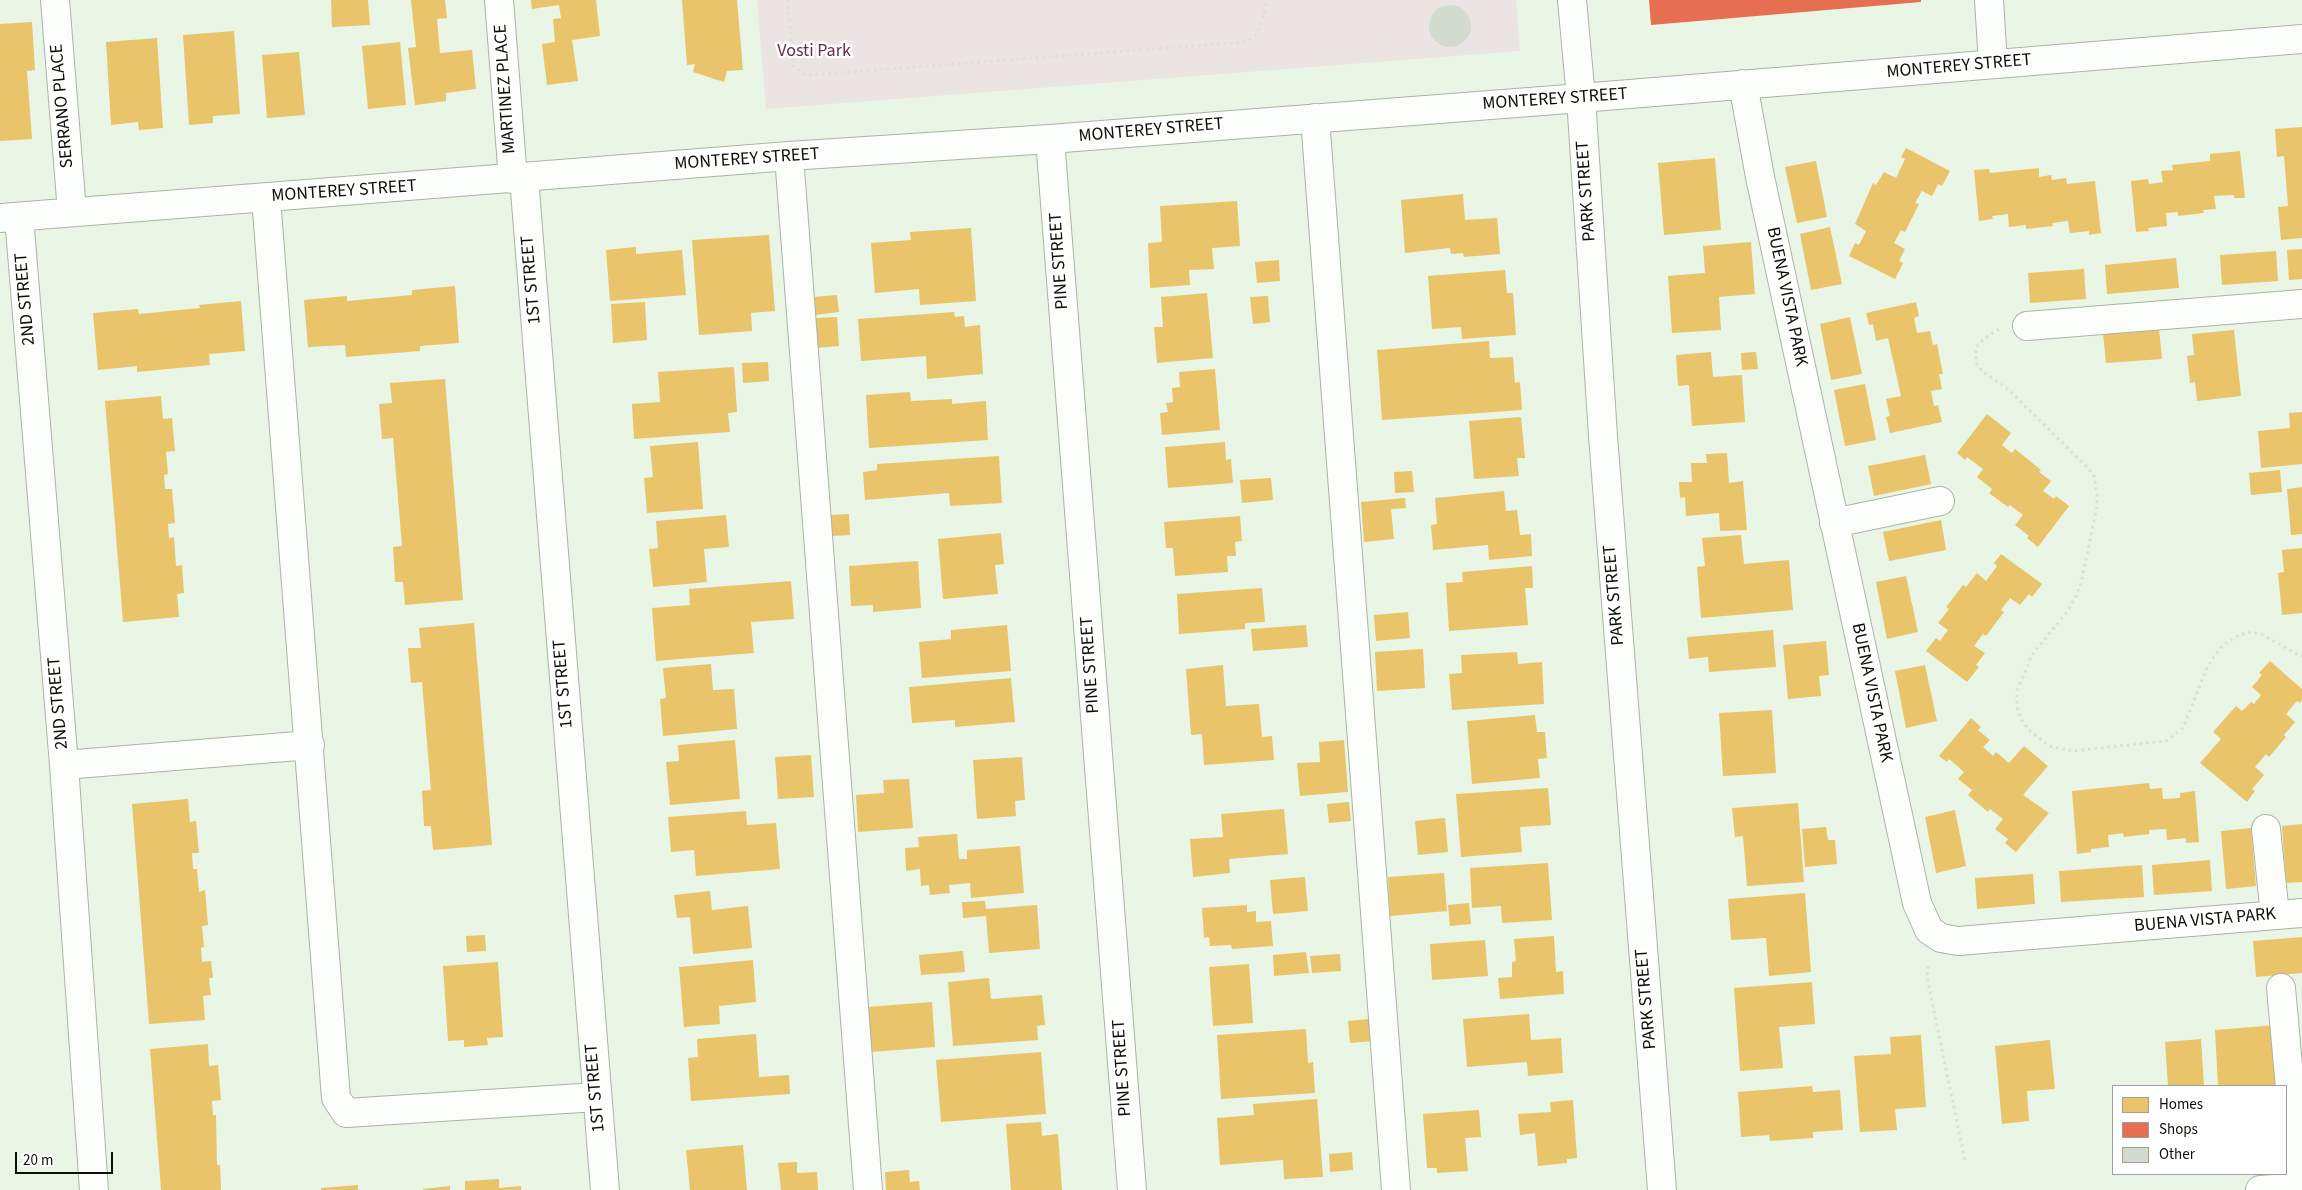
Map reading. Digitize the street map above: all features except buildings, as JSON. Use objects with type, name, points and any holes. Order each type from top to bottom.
[{"type":"street","name":"SERRANO PLACE","points":[[55,0],[72,212]]},
{"type":"street","name":"MARTINEZ PLACE","points":[[499,0],[518,178]]},
{"type":"street","name":"PARK STREET","points":[[1572,0],[1581,98],[1603,436],[1662,1190]]},
{"type":"street","points":[[1989,0],[1993,64]]},
{"type":"street","name":"MONTEREY STREET","points":[[9,217],[789,156],[1050,139],[1581,98],[2302,39]]},
{"type":"street","name":"BUENA VISTA PARK","points":[[1744,84],[1760,177],[1834,524],[1917,903],[1929,930],[1941,938],[1958,941],[2302,913]]},
{"type":"street","points":[[1315,118],[1396,1190]]},
{"type":"street","name":"PINE STREET","points":[[1050,139],[1132,1190]]},
{"type":"street","points":[[789,156],[868,1190]]},
{"type":"street","name":"1ST STREET","points":[[518,178],[605,1190]]},
{"type":"street","points":[[266,198],[336,1098],[346,1113],[597,1097]]},
{"type":"street","name":"2ND STREET","points":[[9,217],[64,765],[94,1190]]},
{"type":"street","points":[[2027,326],[2302,304]]},
{"type":"street","points":[[1834,524],[1940,501]]},
{"type":"street","points":[[64,765],[310,745]]},
{"type":"street","points":[[2266,829],[2275,915]]},
{"type":"street","points":[[2260,1190],[2300,1187],[2282,988]]},
{"type":"path","points":[[788,0],[792,61],[798,71],[808,75],[1246,42],[1257,34],[1268,0]]},
{"type":"path","points":[[2027,326],[2001,328],[1984,339],[1976,347],[1976,364],[1982,371],[2009,390],[2088,468],[2094,476],[2097,506],[2081,583],[2075,598],[2067,612],[2032,656],[2016,691],[2019,713],[2030,730],[2049,746],[2072,751],[2166,741],[2183,728],[2206,670],[2214,656],[2223,645],[2239,635],[2252,632],[2263,635],[2302,657]]},
{"type":"path","points":[[1929,930],[1927,977],[1965,1161]]},
{"type":"green space","name":"Vosti Park","points":[[757,0],[1516,0],[1520,51],[766,109]]}]
